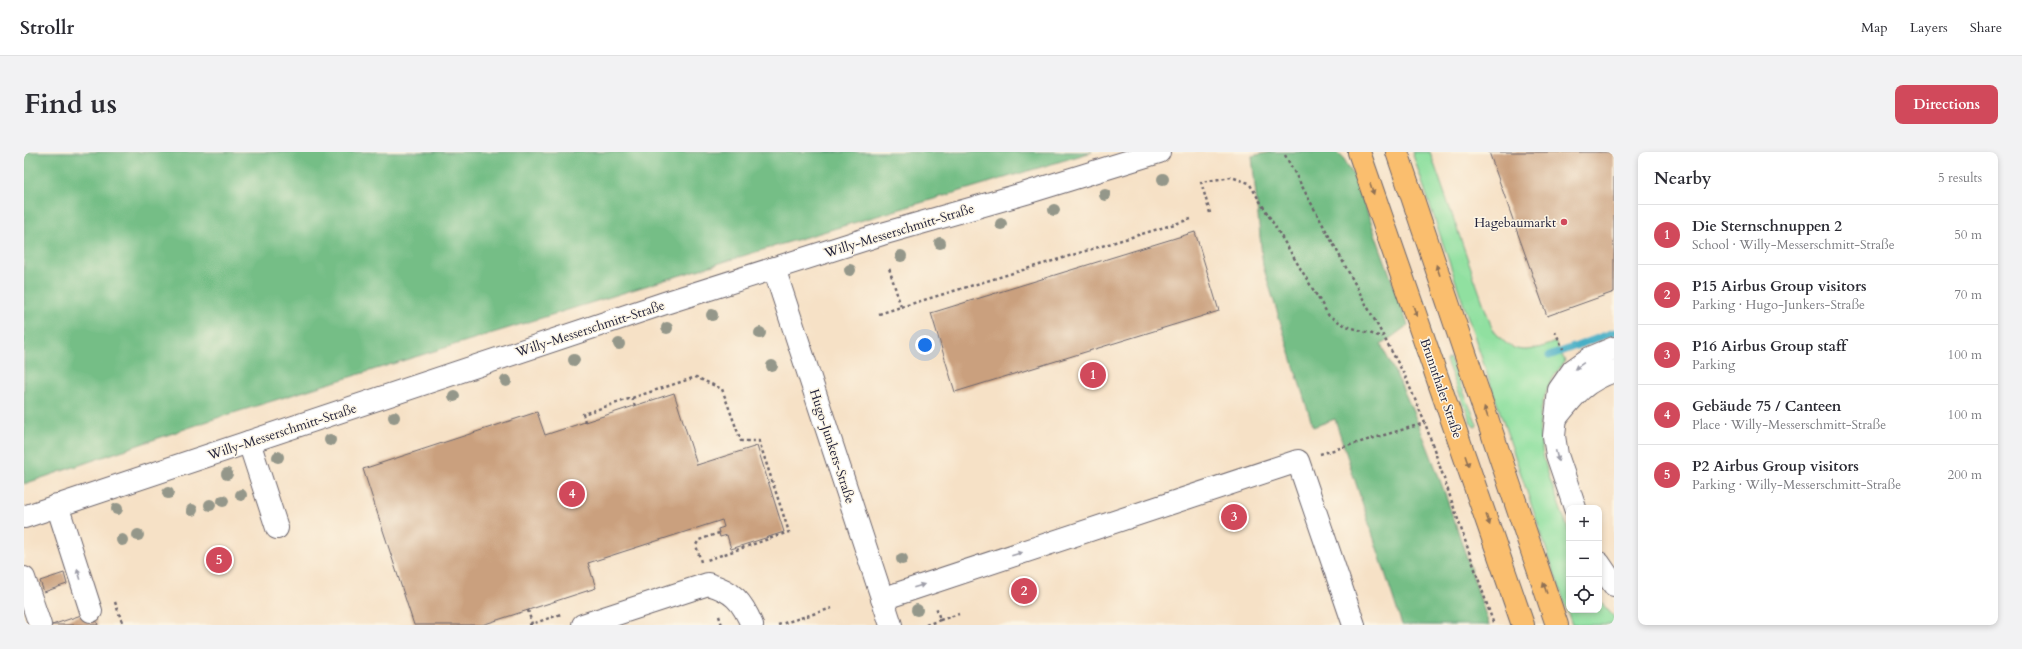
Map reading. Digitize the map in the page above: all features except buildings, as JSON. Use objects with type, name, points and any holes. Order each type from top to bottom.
[{"type":"main road","name":"Brunnthaler Straße","points":[[1359,152],[1523,625]]},
{"type":"main road","points":[[1397,152],[1558,625]]},
{"type":"street","name":"Willy-Messerschmitt-Straße","points":[[24,517],[774,268],[882,234],[1026,193],[1159,152]]},
{"type":"street","name":"Hugo-Junkers-Straße","points":[[774,268],[891,625]]},
{"type":"street","points":[[1574,505],[1557,455],[1554,436],[1559,390],[1573,370],[1590,358],[1614,348]]},
{"type":"street","points":[[1556,418],[1576,393],[1596,377],[1614,371]]},
{"type":"street","points":[[249,442],[277,528]]},
{"type":"street","points":[[882,599],[1298,461],[1354,625]]},
{"type":"street","points":[[57,505],[91,611]]},
{"type":"street","points":[[1602,567],[1614,584]]},
{"type":"street","points":[[24,578],[40,625]]},
{"type":"street","points":[[584,625],[708,584],[726,588],[744,607],[752,625]]},
{"type":"path","points":[[1285,154],[1382,337],[1405,376],[1425,423],[1494,625]]},
{"type":"path","points":[[1210,213],[1201,182],[1231,177],[1249,183],[1329,316],[1346,326],[1382,337]]},
{"type":"path","points":[[879,314],[1191,219]]},
{"type":"path","points":[[889,268],[901,307]]},
{"type":"path","points":[[1555,331],[1559,341]]},
{"type":"path","points":[[585,422],[583,414],[696,377],[722,388],[742,441],[759,441],[789,532],[701,562]]},
{"type":"path","points":[[632,398],[635,406]]},
{"type":"path","points":[[1298,461],[1425,423]]},
{"type":"path","points":[[778,625],[832,608]]},
{"type":"path","points":[[528,610],[532,624]]},
{"type":"path","points":[[940,620],[960,614]]},
{"type":"green space","points":[[24,152],[1092,152],[759,251],[217,418],[24,484]]},
{"type":"green space","points":[[1272,152],[1337,152],[1344,159],[1355,178],[1408,325],[1381,345],[1414,413],[1428,448],[1489,625],[1402,625],[1335,419],[1313,427],[1263,266],[1252,156]]},
{"type":"green space","points":[[1412,152],[1430,152],[1492,328],[1506,343],[1520,350],[1535,349],[1555,342],[1565,361],[1553,379],[1545,396],[1541,413],[1540,430],[1542,447],[1551,483],[1566,524],[1566,607]]},
{"type":"green space","points":[[1448,358],[1450,359],[1477,424],[1476,427],[1473,426],[1446,361]]},
{"type":"green space","points":[[1602,603],[1614,617],[1614,625],[1572,625],[1568,613],[1602,613]]},
{"type":"waterway","points":[[1549,356],[1614,332]]},
{"type":"place","name":"Hagebaumarkt","points":[[1564,222]]},
{"type":"place","name":"Die Sternschnuppen 2","points":[[1093,375]]},
{"type":"place","name":"Gebäude 75 / Canteen","points":[[572,494]]},
{"type":"place","name":"P16 Airbus Group staff","points":[[1234,517]]},
{"type":"place","name":"P2 Airbus Group visitors","points":[[219,560]]},
{"type":"place","name":"P15 Airbus Group visitors","points":[[1024,591]]}]
